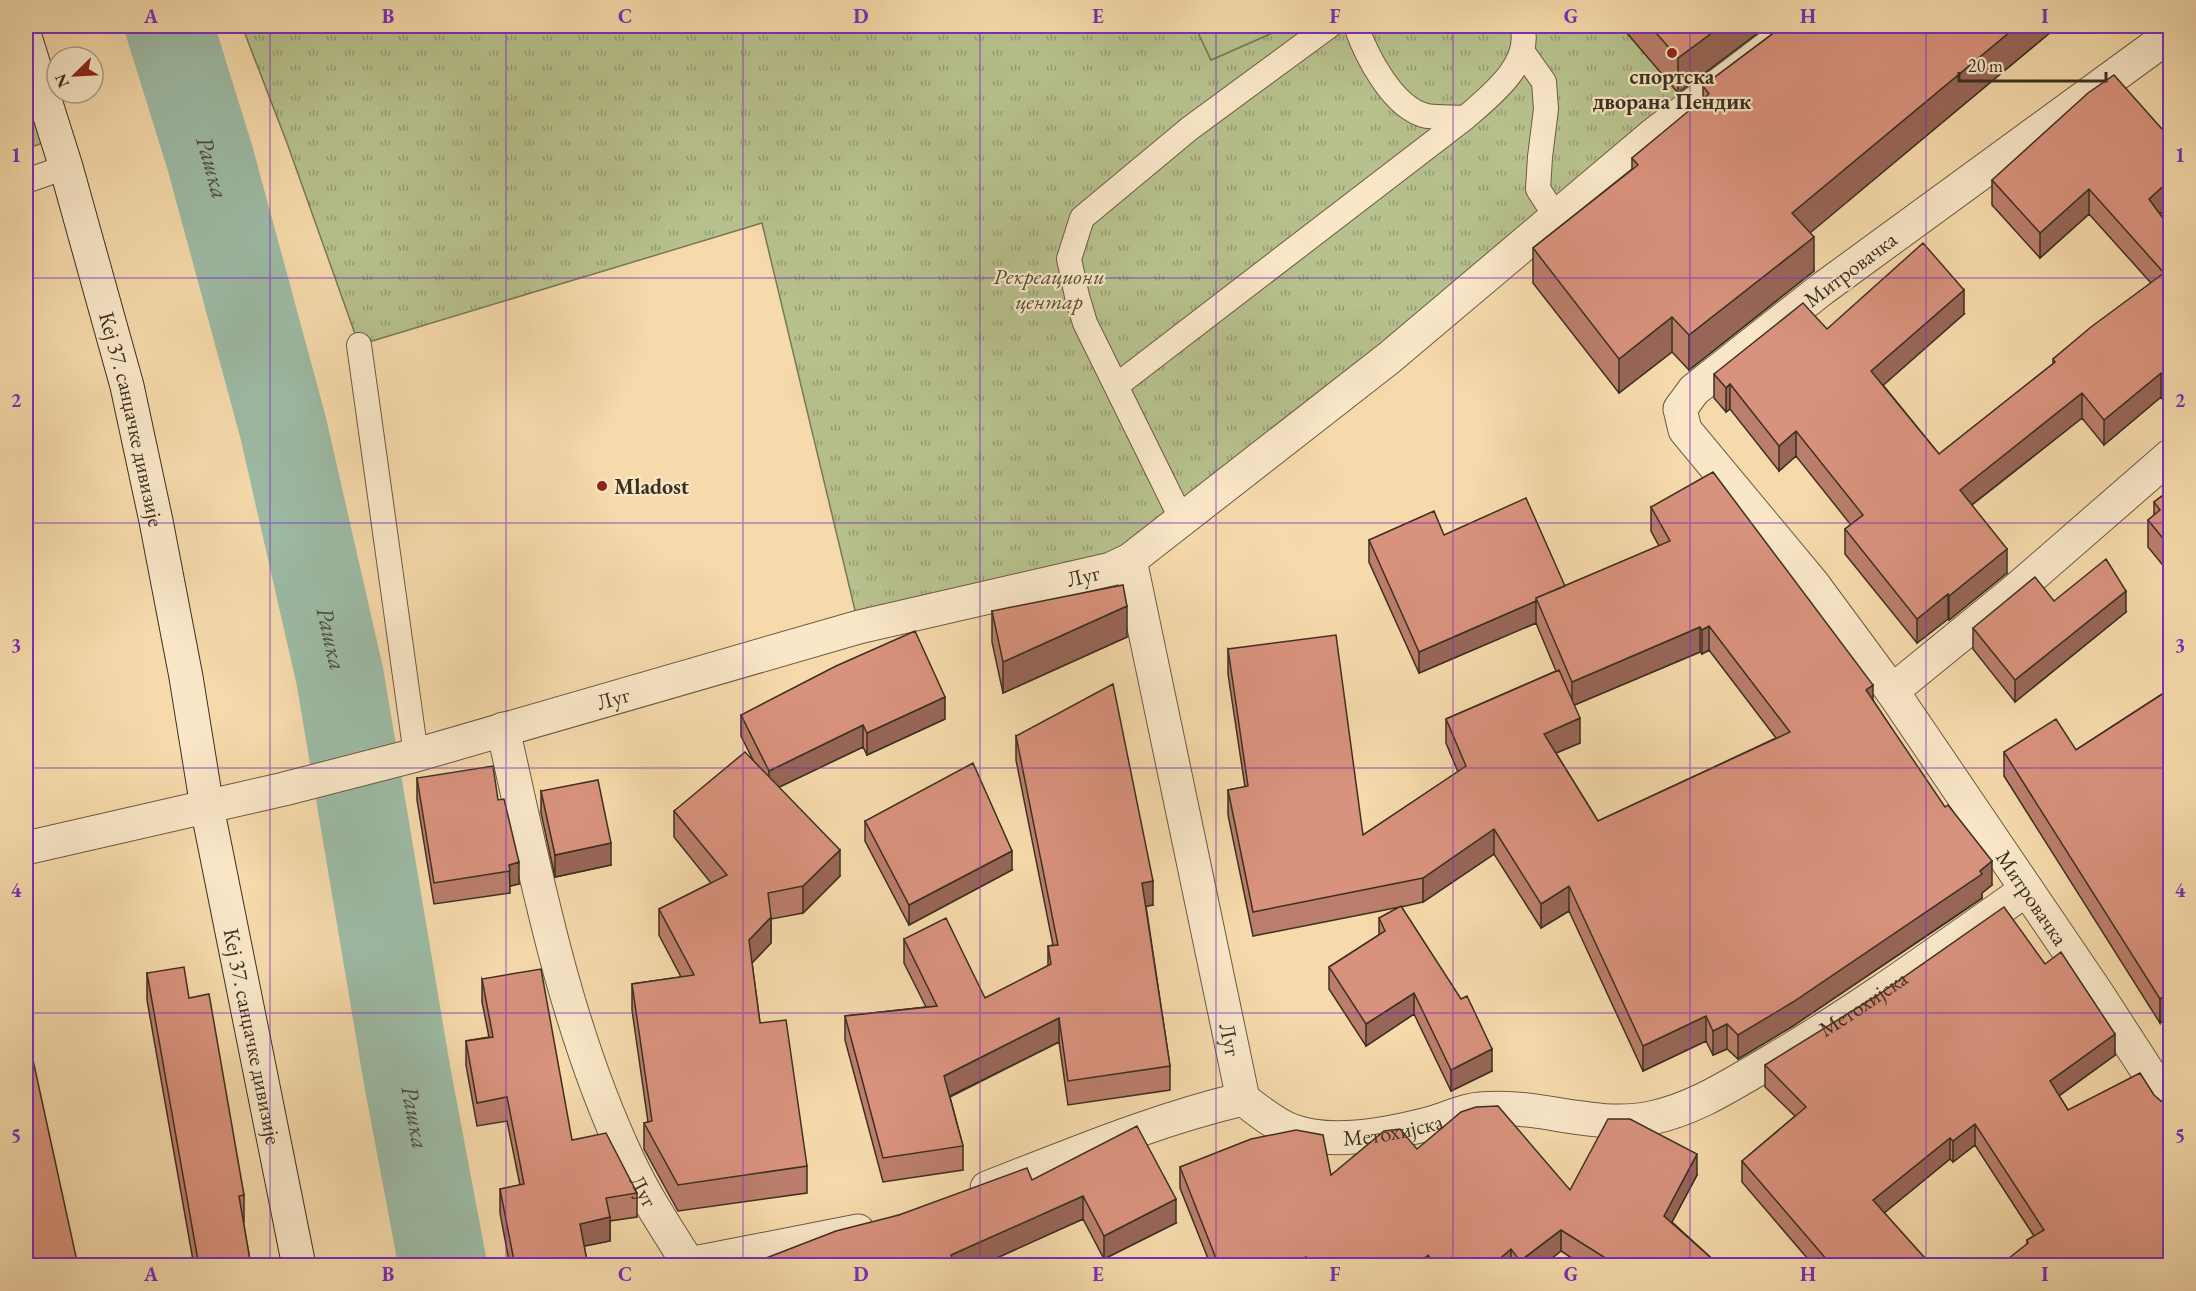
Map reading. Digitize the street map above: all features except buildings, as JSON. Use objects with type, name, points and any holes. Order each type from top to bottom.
[{"type":"street","points":[[1131,560],[1389,358],[1652,136],[1797,26]]},
{"type":"street","name":"Митровачка","points":[[2170,36],[1822,289],[1694,390],[1680,409],[1685,430],[1813,584],[1892,691],[2109,1010],[2170,1106]]},
{"type":"street","name":"Кеј 37. санџачке дивизије","points":[[26,40],[66,167],[127,386],[182,655],[207,807],[298,1266]]},
{"type":"street","points":[[1892,691],[2016,590],[2170,456]]},
{"type":"street","name":"Луг","points":[[207,807],[416,755],[859,627],[1111,569],[1131,560],[1243,1099]]},
{"type":"street","name":"Луг","points":[[503,729],[546,922],[586,1057],[606,1112],[628,1161],[647,1197],[690,1265]]},
{"type":"street","points":[[26,848],[207,807]]},
{"type":"street","name":"Метохијска","points":[[1243,1099],[1292,1131],[1319,1137],[1374,1135],[1478,1109],[1511,1108],[1622,1122],[1651,1118],[1700,1102],[1797,1047],[2026,890]]},
{"type":"street","points":[[964,1197],[1133,1130],[1204,1108],[1243,1099]]},
{"type":"street","points":[[690,1265],[883,1224]]},
{"type":"lane","points":[[1182,520],[1085,323],[1069,258],[1082,218],[1190,129],[1329,26]]},
{"type":"lane","points":[[1356,26],[1364,51],[1383,80],[1404,104],[1425,116],[1465,118]]},
{"type":"lane","points":[[1116,387],[1465,118],[1505,83],[1522,51],[1524,33],[1522,26]]},
{"type":"lane","points":[[1522,51],[1544,82],[1546,109],[1538,189],[1556,217]]},
{"type":"lane","points":[[26,181],[66,167]]},
{"type":"lane","points":[[359,345],[416,755]]},
{"type":"green space","name":"Рекреациони центар","points":[[242,26],[1195,26],[1211,60],[1288,26],[1797,26],[1130,560],[859,627],[762,223],[359,345],[287,143]]},
{"type":"green space","points":[[1195,26],[1288,26],[1211,60]]},
{"type":"green space","points":[[26,40],[57,138],[26,149]]},
{"type":"waterway","name":"Рашка","points":[[169,26],[210,158],[283,427],[340,677],[407,1075],[443,1266]]},
{"type":"place","name":"спортска дворана Пендик","points":[[1672,53]]},
{"type":"place","name":"Mladost","points":[[602,486]]}]
